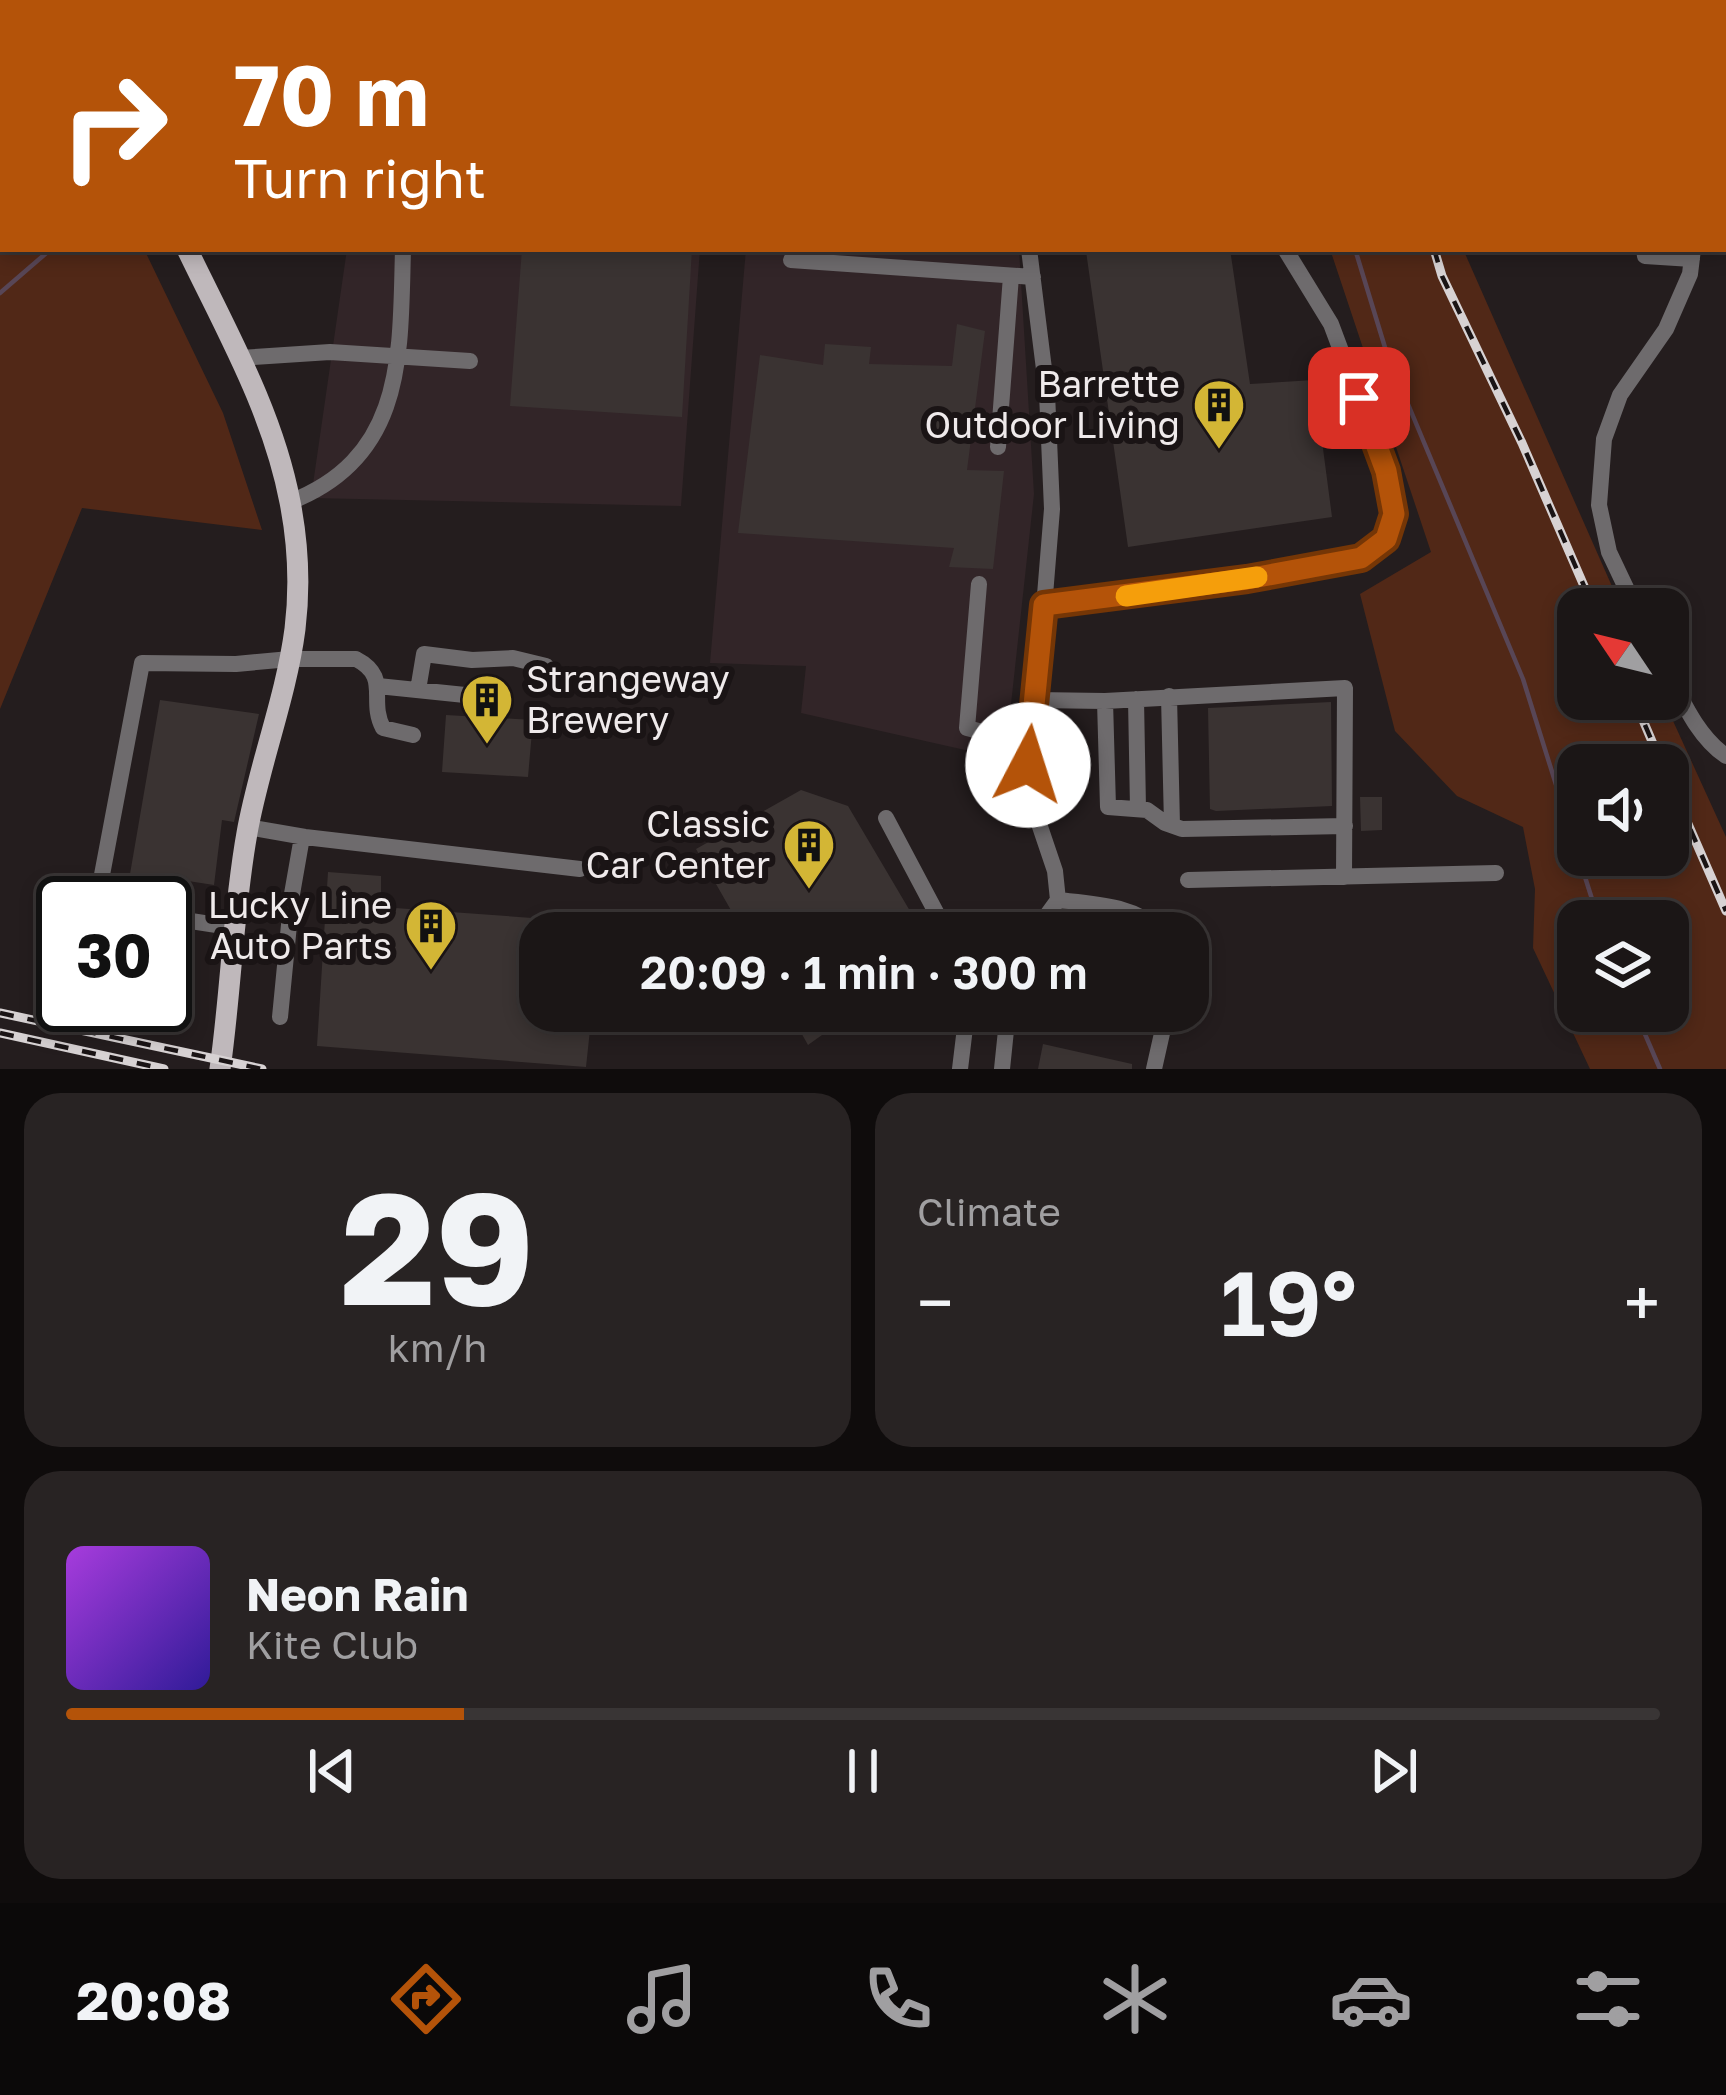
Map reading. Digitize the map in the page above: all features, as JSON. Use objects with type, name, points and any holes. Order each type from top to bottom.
[{"type":"main road","points":[[188,252],[273,440],[290,502],[298,587],[290,659],[248,827],[220,1069]]},
{"type":"street","points":[[290,502],[330,483],[362,453],[387,405],[400,356],[404,252]]},
{"type":"street","points":[[1029,252],[1051,451],[1051,532],[1029,744],[1030,797],[1055,871],[1058,900],[1049,912]]},
{"type":"street","points":[[1044,605],[1247,579],[1361,558],[1386,539],[1394,514],[1386,471],[1331,324],[1288,252]]},
{"type":"street","points":[[1626,588],[1610,552],[1599,505],[1604,439],[1620,395],[1666,329],[1690,274],[1692,254],[1645,256],[1644,252]]},
{"type":"street","points":[[791,260],[1033,277]]},
{"type":"street","points":[[998,447],[1011,276]]},
{"type":"street","points":[[240,358],[330,352],[470,361]]},
{"type":"street","points":[[979,584],[967,728],[1029,744]]},
{"type":"street","points":[[418,690],[424,654],[472,660],[514,658],[546,666]]},
{"type":"street","points":[[102,876],[142,663],[356,659],[373,671],[378,686],[375,710],[383,728],[413,735]]},
{"type":"street","points":[[378,686],[465,695]]},
{"type":"street","points":[[1035,700],[1345,688],[1344,877]]},
{"type":"street","points":[[1169,696],[1172,825]]},
{"type":"street","points":[[1136,699],[1138,808]]},
{"type":"street","points":[[1105,700],[1108,807],[1147,810],[1182,829],[1345,826]]},
{"type":"street","points":[[1689,714],[1726,756]]},
{"type":"street","points":[[886,818],[936,912]]},
{"type":"street","points":[[248,827],[580,869]]},
{"type":"street","points":[[280,1017],[302,837]]},
{"type":"street","points":[[1188,880],[1496,873]]},
{"type":"street","points":[[1058,900],[1130,912]]},
{"type":"street","points":[[192,921],[236,928]]},
{"type":"street","points":[[960,1069],[964,1032]]},
{"type":"street","points":[[1002,1069],[1006,1032]]},
{"type":"street","points":[[1154,1069],[1162,1032]]},
{"type":"shaded area","points":[[0,252],[145,252],[223,413],[262,530],[82,508],[0,709]]},
{"type":"shaded area","points":[[347,252],[700,252],[681,506],[311,498]]},
{"type":"shaded area","points":[[746,252],[1019,252],[1034,494],[1005,759],[801,713],[806,666],[710,663]]},
{"type":"shaded area","points":[[1331,252],[1464,252],[1613,588],[1557,588],[1557,720],[1673,720],[1684,744],[1557,744],[1557,876],[1689,876],[1689,756],[1726,837],[1726,1069],[1590,1069],[1573,1032],[1689,1032],[1689,900],[1557,900],[1557,999],[1533,948],[1535,889],[1523,827],[1457,796],[1395,731],[1360,594],[1431,552]]},
{"type":"building","points":[[522,252],[692,252],[682,417],[510,406]]},
{"type":"building","name":"Barrette Outdoor Living","points":[[1086,252],[1230,252],[1250,384],[1314,380],[1332,517],[1128,547]]},
{"type":"building","points":[[957,324],[985,331],[967,470],[1004,471],[993,569],[949,567],[954,548],[738,533],[760,355],[823,365],[825,344],[871,347],[869,364],[952,366]]},
{"type":"building","points":[[160,700],[259,714],[234,822],[222,820],[214,885],[192,882],[192,876],[130,876]]},
{"type":"building","points":[[1331,702],[1332,806],[1210,809],[1208,708]]},
{"type":"building","name":"Strangeway Brewery","points":[[446,715],[533,720],[528,777],[442,772]]},
{"type":"building","name":"Classic Car Center","points":[[801,790],[848,806],[911,912],[732,912],[696,849]]},
{"type":"building","points":[[1360,797],[1382,797],[1382,830],[1361,831]]},
{"type":"building","name":"Lucky Line Auto Parts","points":[[328,872],[381,876],[381,907],[519,917],[519,1032],[590,1032],[586,1067],[317,1046]]},
{"type":"building","points":[[801,1032],[826,1032],[808,1045]]},
{"type":"building","points":[[1043,1044],[1132,1064],[1132,1069],[1038,1069]]},
{"type":"waterway","points":[[0,293],[48,252]]},
{"type":"waterway","points":[[1356,252],[1387,354],[1523,679],[1557,788]]},
{"type":"waterway","points":[[1585,876],[1592,900]]},
{"type":"waterway","points":[[1644,1032],[1660,1069]]},
{"type":"railway","points":[[1435,252],[1585,588]]},
{"type":"railway","points":[[1643,720],[1653,744]]},
{"type":"railway","points":[[1689,826],[1726,911]]},
{"type":"railway","points":[[0,1013],[262,1069]]},
{"type":"railway","points":[[0,1033],[164,1069]]},
{"type":"slow traffic","points":[[1126,596],[1257,577]]},
{"type":"place","name":"Barrette Outdoor Living","points":[[1219,451]]},
{"type":"place","name":"Strangeway Brewery","points":[[487,746]]},
{"type":"place","name":"Classic Car Center","points":[[809,891]]},
{"type":"place","name":"Lucky Line Auto Parts","points":[[431,972]]},
{"type":"route","points":[[1028,765],[1044,605],[1247,579],[1361,558],[1386,539],[1394,514],[1386,471],[1359,398]]}]
